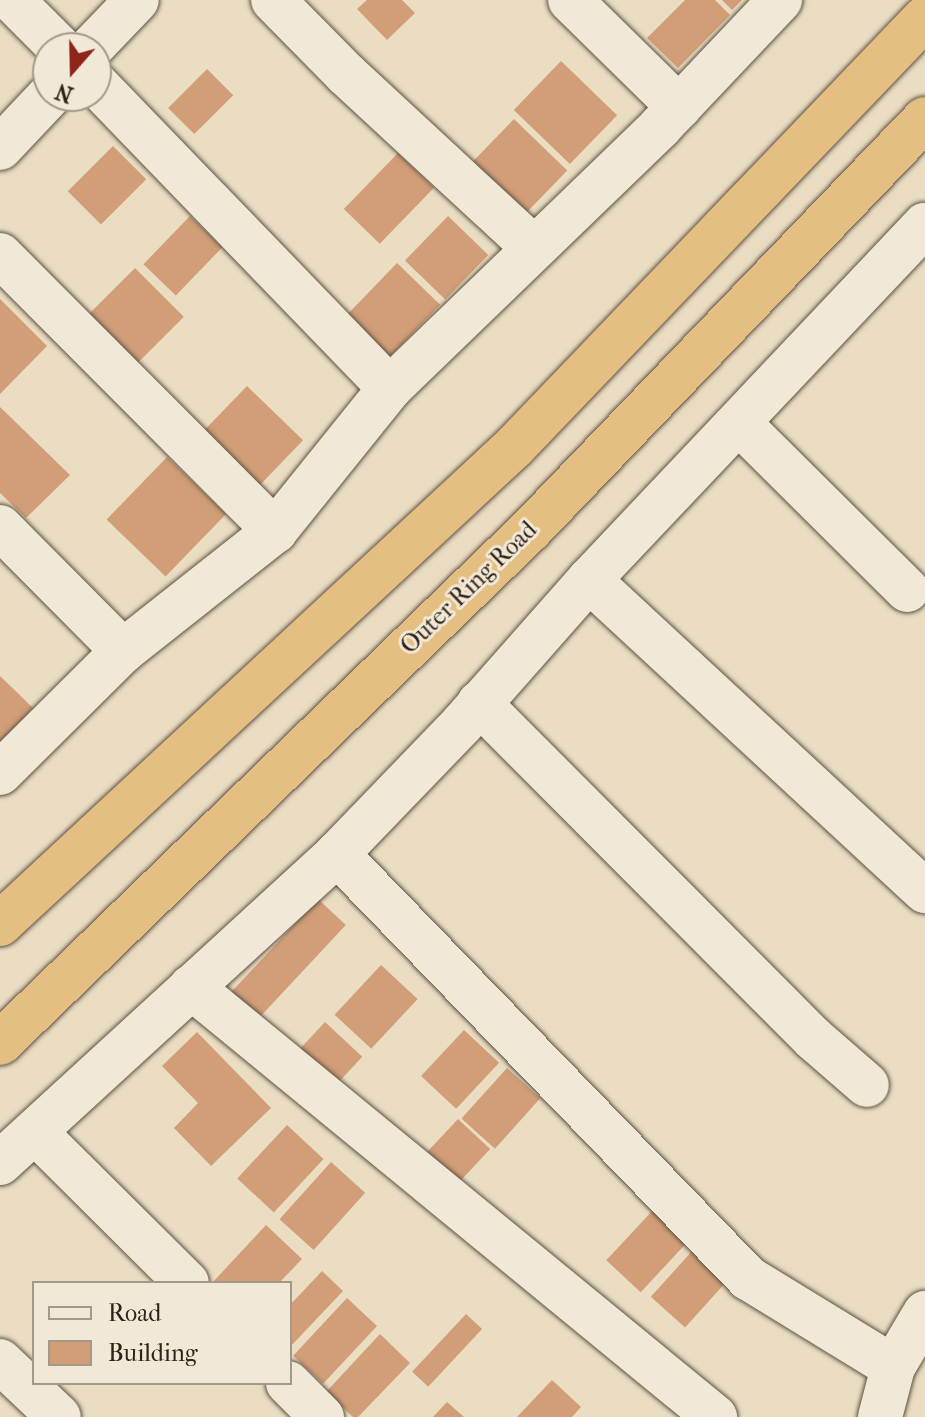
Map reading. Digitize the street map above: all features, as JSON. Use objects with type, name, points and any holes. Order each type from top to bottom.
[{"type":"highway","points":[[0,924],[514,447],[925,18]]},
{"type":"highway","name":"Outer Ring Road","points":[[0,1043],[530,530],[925,119]]},
{"type":"street","points":[[12,0],[44,32]]},
{"type":"street","points":[[106,32],[137,0]]},
{"type":"street","points":[[273,0],[346,74],[532,246]]},
{"type":"street","points":[[570,0],[679,107]]},
{"type":"street","points":[[0,773],[123,651],[275,531],[390,388],[532,246],[679,107],[780,0]]},
{"type":"street","points":[[112,101],[390,388]]},
{"type":"street","points":[[0,148],[34,112]]},
{"type":"street","points":[[0,1163],[337,854],[589,580],[925,225]]},
{"type":"street","points":[[0,255],[275,531]]},
{"type":"street","points":[[739,423],[907,590]]},
{"type":"street","points":[[0,527],[123,651]]},
{"type":"street","points":[[589,580],[925,891]]},
{"type":"street","points":[[479,703],[814,1039],[867,1085]]},
{"type":"street","points":[[337,854],[748,1278],[893,1367]]},
{"type":"street","points":[[191,987],[715,1417]]},
{"type":"street","points":[[35,1132],[185,1281]]},
{"type":"street","points":[[880,1417],[893,1367],[925,1313]]},
{"type":"street","points":[[0,1361],[59,1417]]},
{"type":"street","points":[[290,1385],[322,1417]]},
{"type":"building","points":[[367,0],[402,0],[415,13],[387,40],[357,9]]},
{"type":"building","points":[[685,0],[715,0],[730,15],[678,68],[647,38]]},
{"type":"building","points":[[722,0],[742,0],[732,10]]},
{"type":"building","points":[[561,61],[617,115],[570,164],[514,110]]},
{"type":"building","points":[[207,69],[233,95],[194,134],[168,108]]},
{"type":"building","points":[[514,119],[567,170],[524,215],[471,164]]},
{"type":"building","points":[[113,146],[146,179],[101,224],[68,191]]},
{"type":"building","points":[[398,153],[434,188],[380,244],[344,209]]},
{"type":"building","points":[[190,216],[222,247],[176,295],[143,264]]},
{"type":"building","points":[[448,216],[488,255],[445,299],[405,261]]},
{"type":"building","points":[[397,263],[440,305],[387,359],[344,318]]},
{"type":"building","points":[[135,268],[184,317],[138,363],[89,314]]},
{"type":"building","points":[[0,299],[47,346],[0,394]]},
{"type":"building","points":[[247,386],[303,440],[257,488],[201,433]]},
{"type":"building","points":[[0,407],[70,475],[26,518],[0,493]]},
{"type":"building","points":[[167,457],[226,514],[166,577],[107,520]]},
{"type":"building","points":[[0,676],[33,708],[0,742]]},
{"type":"building","points":[[318,899],[346,925],[251,1027],[223,1001]]},
{"type":"building","points":[[381,965],[418,999],[371,1049],[335,1015]]},
{"type":"building","points":[[325,1022],[362,1057],[331,1090],[294,1056]]},
{"type":"building","points":[[464,1030],[499,1063],[456,1109],[421,1076]]},
{"type":"building","points":[[197,1032],[271,1108],[211,1166],[174,1128],[198,1103],[162,1066]]},
{"type":"building","points":[[507,1068],[540,1098],[495,1149],[461,1119]]},
{"type":"building","points":[[458,1119],[490,1149],[449,1194],[416,1164]]},
{"type":"building","points":[[287,1125],[324,1159],[274,1212],[237,1178]]},
{"type":"building","points":[[331,1162],[365,1193],[314,1250],[279,1219]]},
{"type":"building","points":[[654,1209],[688,1241],[641,1292],[606,1260]]},
{"type":"building","points":[[266,1225],[302,1259],[281,1281],[214,1281]]},
{"type":"building","points":[[693,1250],[727,1281],[685,1328],[651,1297]]},
{"type":"building","points":[[322,1271],[343,1291],[292,1345],[292,1303]]},
{"type":"building","points":[[347,1298],[377,1326],[323,1384],[293,1356]]},
{"type":"building","points":[[466,1314],[482,1329],[428,1387],[412,1372]]},
{"type":"building","points":[[380,1334],[410,1363],[358,1417],[353,1417],[326,1392]]},
{"type":"building","points":[[552,1380],[581,1407],[572,1417],[517,1417]]},
{"type":"building","points":[[447,1402],[464,1417],[433,1417]]}]
